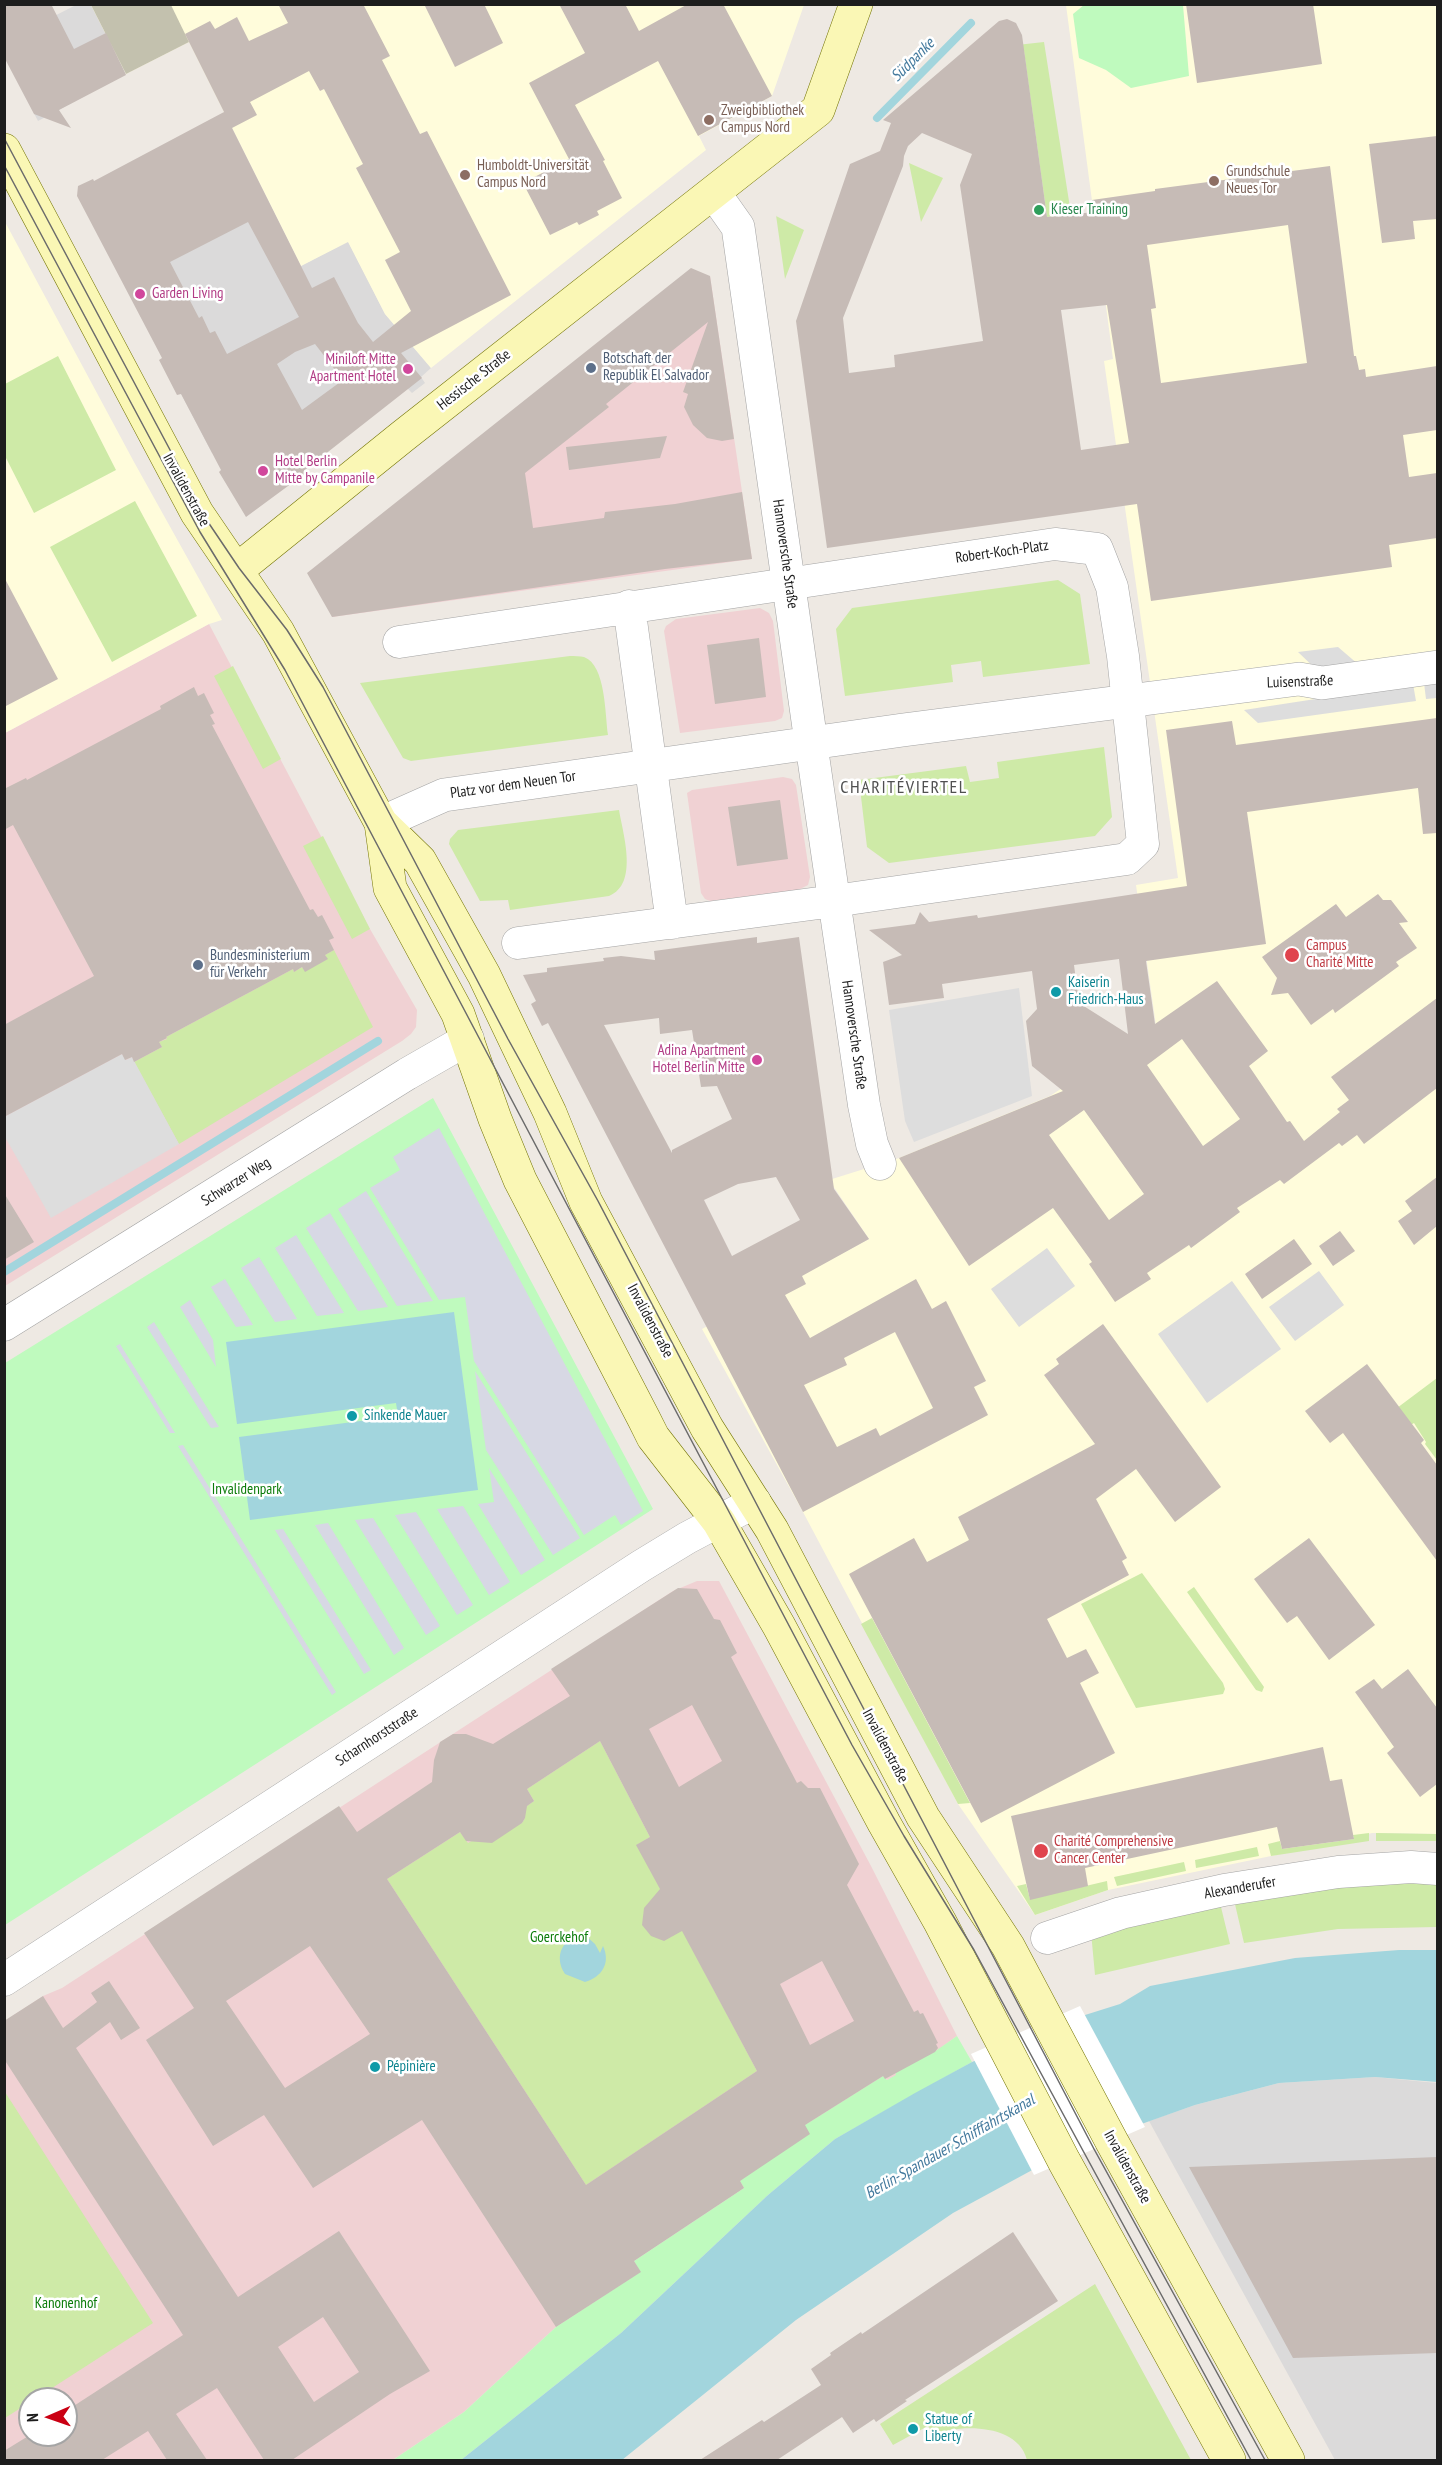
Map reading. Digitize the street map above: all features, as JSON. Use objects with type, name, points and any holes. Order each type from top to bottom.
[{"type":"main road","points":[[714,193],[818,110],[856,4]]},
{"type":"main road","name":"Invalidenstraße","points":[[4,150],[197,513],[237,570],[295,662],[381,823],[413,853],[425,869],[484,975],[550,1113],[586,1202],[707,1428],[772,1530],[923,1817],[1008,1946],[1112,2142],[1288,2460]]},
{"type":"main road","name":"Hessische Straße","points":[[237,570],[403,436],[714,193]]},
{"type":"main road","name":"Invalidenstraße","points":[[381,823],[390,888],[440,978],[468,1039],[516,1171],[653,1437],[718,1522],[779,1626],[884,1823],[940,1922],[1064,2161],[1229,2460]]},
{"type":"main road","points":[[468,1039],[505,1020]]},
{"type":"street","name":"Hannoversche Straße","points":[[714,193],[738,227],[864,1104],[872,1144],[880,1164]]},
{"type":"street","name":"Robert-Koch-Platz","points":[[789,583],[1055,544],[1097,549],[1112,587],[1125,668],[1143,844],[1127,859],[834,901]]},
{"type":"street","points":[[399,642],[789,583]]},
{"type":"street","points":[[628,606],[672,922]]},
{"type":"street","name":"Luisenstraße","points":[[1127,701],[1299,679],[1322,683],[1437,666]]},
{"type":"street","points":[[812,742],[1127,701]]},
{"type":"street","name":"Platz vor dem Neuen Tor","points":[[381,823],[444,795],[812,742]]},
{"type":"street","points":[[518,942],[834,901]]},
{"type":"street","name":"Schwarzer Weg","points":[[4,1325],[407,1074],[468,1039]]},
{"type":"street","name":"Scharnhorststraße","points":[[4,1980],[641,1566],[694,1534],[755,1502]]},
{"type":"street","name":"Alexanderufer","points":[[1047,1938],[1121,1913],[1224,1890],[1338,1872],[1411,1867],[1437,1869]]},
{"type":"shaded area","points":[[76,5],[91,5],[126,74],[38,121],[5,57],[5,41]]},
{"type":"shaded area","name":"Humboldt-Universität Campus Nord","points":[[91,5],[804,5],[772,96],[699,136],[706,150],[431,368],[385,314],[348,242],[301,266],[189,42],[126,74]]},
{"type":"shaded area","points":[[91,5],[171,5],[189,42],[126,74]]},
{"type":"shaded area","name":"Campus Charité Mitte","points":[[1066,5],[1437,5],[1437,1834],[1372,1833],[1108,1890],[1035,1915],[958,1804],[803,1512],[702,1329],[869,1239],[829,1180],[899,1158],[1050,1096],[1156,1026],[1136,885],[1178,878],[1104,361],[1113,359]]},
{"type":"shaded area","points":[[225,112],[301,266],[348,241],[385,314],[431,368],[421,377],[425,383],[412,393],[408,389],[256,431],[212,453],[114,265]]},
{"type":"shaded area","points":[[4,220],[222,620],[209,624],[5,733]]},
{"type":"shaded area","points":[[710,276],[752,559],[332,617]]},
{"type":"shaded area","points":[[760,608],[769,613],[773,621],[784,711],[782,718],[775,721],[680,733],[664,631],[666,626],[676,619]]},
{"type":"shaded area","name":"Bundesministerium für Verkehr","points":[[209,624],[370,929],[417,1010],[416,1027],[402,1041],[5,1286],[5,733]]},
{"type":"shaded area","points":[[1338,647],[1359,665],[1318,671],[1298,652]]},
{"type":"shaded area","points":[[1437,682],[1437,698],[1426,699],[1424,683]]},
{"type":"shaded area","points":[[1413,684],[1416,701],[1258,723],[1244,710]]},
{"type":"shaded area","points":[[783,777],[792,779],[796,785],[810,877],[808,885],[798,890],[710,901],[705,899],[701,893],[687,793],[692,790]]},
{"type":"shaded area","points":[[1019,988],[1032,1096],[914,1142],[905,1121],[889,1010]]},
{"type":"shaded area","points":[[122,1054],[126,1060],[132,1057],[179,1144],[51,1218],[5,1137],[4,1117]]},
{"type":"shaded area","points":[[439,1128],[643,1511],[621,1525],[615,1515],[584,1535],[474,1361],[465,1297],[439,1300],[370,1188],[400,1170],[393,1157]]},
{"type":"shaded area","points":[[366,1191],[433,1301],[397,1306],[338,1209]]},
{"type":"shaded area","points":[[330,1213],[388,1307],[358,1311],[306,1228]]},
{"type":"shaded area","points":[[296,1235],[344,1313],[317,1316],[275,1248]]},
{"type":"shaded area","points":[[1047,1248],[1075,1286],[1019,1327],[991,1289]]},
{"type":"shaded area","points":[[259,1257],[297,1319],[275,1322],[241,1268]]},
{"type":"shaded area","points":[[1319,1271],[1344,1305],[1295,1341],[1269,1307]]},
{"type":"shaded area","points":[[225,1279],[253,1325],[236,1327],[211,1287]]},
{"type":"shaded area","points":[[1232,1281],[1281,1349],[1207,1403],[1158,1334]]},
{"type":"shaded area","points":[[190,1300],[213,1340],[216,1367],[180,1307]]},
{"type":"shaded area","points":[[154,1322],[219,1427],[211,1428],[147,1327]]},
{"type":"shaded area","points":[[120,1344],[175,1433],[170,1433],[116,1346]]},
{"type":"shaded area","points":[[475,1371],[580,1538],[553,1555],[486,1450]]},
{"type":"shaded area","points":[[183,1445],[336,1692],[332,1695],[178,1446]]},
{"type":"shaded area","points":[[489,1468],[545,1560],[521,1575],[478,1504],[494,1502]]},
{"type":"shaded area","points":[[463,1506],[510,1582],[489,1595],[437,1509]]},
{"type":"shaded area","points":[[416,1512],[473,1605],[457,1615],[395,1515]]},
{"type":"shaded area","points":[[373,1518],[440,1626],[426,1635],[355,1520]]},
{"type":"shaded area","points":[[328,1523],[404,1648],[394,1655],[315,1525]]},
{"type":"shaded area","points":[[283,1529],[371,1670],[364,1674],[275,1530]]},
{"type":"shaded area","points":[[697,1581],[719,1581],[871,1866],[957,2036],[935,2052],[895,2073],[897,2075],[887,2080],[884,2076],[744,2188],[634,2261],[641,2272],[556,2327],[464,2412],[393,2460],[5,2460],[5,2021],[43,1996],[62,1988],[673,1591]]},
{"type":"shaded area","points":[[1375,2077],[1437,2083],[1437,2460],[1335,2460],[1149,2121],[1195,2105],[1279,2083]]},
{"type":"green space","points":[[1084,5],[1183,5],[1189,76],[1131,88],[1106,70],[1079,58],[1073,14]]},
{"type":"green space","points":[[1044,42],[1071,214],[1047,217],[1024,51],[1017,45]]},
{"type":"green space","points":[[909,163],[943,178],[921,222]]},
{"type":"green space","points":[[776,216],[804,230],[785,279]]},
{"type":"green space","points":[[58,356],[116,470],[34,513],[5,456],[5,384]]},
{"type":"green space","points":[[135,501],[197,616],[112,662],[50,547]]},
{"type":"green space","points":[[1058,580],[1080,594],[1090,664],[983,677],[981,661],[951,665],[953,682],[845,696],[836,629],[852,608]]},
{"type":"green space","points":[[570,656],[584,657],[597,670],[603,692],[608,735],[411,761],[403,758],[360,683]]},
{"type":"green space","points":[[233,666],[281,759],[263,769],[214,676]]},
{"type":"green space","points":[[1104,747],[1112,817],[1095,836],[889,863],[867,847],[859,780],[966,766],[970,782],[999,778],[997,762]]},
{"type":"green space","points":[[619,810],[626,845],[626,870],[624,881],[618,890],[609,896],[510,910],[508,900],[480,901],[449,844],[450,839],[458,830]]},
{"type":"green space","points":[[323,836],[370,929],[352,939],[303,846]]},
{"type":"green space","points":[[334,950],[373,1027],[179,1144],[134,1062],[162,1047],[159,1042],[167,1039],[166,1037],[293,969],[294,972],[302,967],[305,971],[327,959],[325,955]]},
{"type":"green space","name":"Invalidenpark","points":[[433,1098],[653,1509],[5,1925],[5,1363]]},
{"type":"green space","points":[[1437,1378],[1437,1460],[1414,1423],[1409,1426],[1397,1408]]},
{"type":"green space","points":[[1142,1573],[1223,1683],[1225,1689],[1223,1694],[1136,1708],[1081,1604]]},
{"type":"green space","points":[[1194,1587],[1264,1687],[1262,1692],[1256,1690],[1187,1592]]},
{"type":"green space","points":[[872,1618],[970,1803],[958,1804],[861,1624]]},
{"type":"green space","name":"Goerckehof","points":[[600,1741],[650,1837],[637,1845],[757,2071],[586,2185],[387,1879],[460,1832],[468,1843],[479,1837],[522,1823],[525,1818],[524,1808],[534,1801],[527,1789]]},
{"type":"green space","points":[[1369,1833],[1369,1841],[1271,1856],[1268,1844],[1280,1841],[1282,1849],[1354,1839],[1353,1835]]},
{"type":"green space","points":[[1376,1833],[1437,1834],[1437,1841],[1376,1841]]},
{"type":"green space","points":[[1257,1847],[1259,1856],[1196,1868],[1195,1860]]},
{"type":"green space","points":[[1184,1862],[1186,1871],[1117,1886],[1114,1877]]},
{"type":"green space","points":[[1107,1881],[1108,1890],[1035,1915],[1017,1886],[1026,1884],[1030,1899]]},
{"type":"green space","points":[[1437,1881],[1437,1927],[1338,1929],[1244,1943],[1234,1900],[1317,1883]]},
{"type":"green space","points":[[1220,1903],[1230,1944],[1095,1975],[1091,1932]]},
{"type":"green space","points":[[957,2036],[972,2062],[835,2139],[768,2195],[621,2333],[461,2460],[393,2460],[464,2412],[556,2327],[640,2272],[634,2261],[744,2188],[740,2181],[805,2125],[883,2076],[887,2080],[896,2075],[895,2072],[934,2052]]},
{"type":"green space","name":"Kanonenhof","points":[[5,2092],[153,2323],[54,2387],[18,2387],[18,2410],[5,2418]]},
{"type":"green space","points":[[1095,2284],[1191,2460],[1027,2460],[1022,2448],[1013,2439],[1001,2433],[973,2428],[934,2434],[928,2426],[893,2445],[880,2424]]},
{"type":"water","points":[[454,1312],[478,1490],[250,1520],[239,1437],[398,1416],[396,1403],[237,1424],[226,1342]]},
{"type":"water","points":[[585,1935],[595,1944],[600,1953],[603,1946],[606,1958],[600,1973],[585,1982],[565,1974],[560,1954],[562,1948],[571,1939]]},
{"type":"water","name":"Berlin-Spandauer Schifffahrtskanal","points":[[1399,1950],[1437,1950],[1437,2082],[1375,2077],[1279,2083],[1195,2105],[1071,2149],[953,2213],[796,2320],[622,2460],[461,2460],[621,2333],[768,2195],[835,2139],[972,2062],[1085,2015],[1120,2004],[1150,1986],[1295,1958]]},
{"type":"pier","points":[[1080,2006],[1145,2127],[1034,2175],[971,2054]]},
{"type":"building","points":[[4,4],[51,4],[74,49],[106,33],[126,75],[59,110],[71,128],[34,114],[4,57]]},
{"type":"building","points":[[278,4],[363,4],[390,56],[382,60],[420,134],[427,131],[511,295],[401,353],[422,378],[305,470],[307,472],[246,517],[219,472],[221,470],[181,394],[177,395],[159,360],[162,358],[77,196],[78,186],[93,179],[94,181],[224,112],[185,34],[210,21],[215,29],[237,17],[249,41],[288,23]],"holes":[[[309,71],[320,91],[324,89],[363,164],[356,168],[400,252],[385,260],[411,311],[373,342],[358,323],[334,277],[312,288],[232,128],[257,115],[250,102]],[[248,222],[299,317],[227,354],[215,331],[210,333],[202,316],[199,318],[170,262]],[[315,344],[343,380],[302,410],[277,364],[295,352]]]},
{"type":"building","points":[[424,4],[484,4],[503,43],[455,67]]},
{"type":"building","name":"Zweigbibliothek Campus Nord","points":[[559,4],[625,4],[639,31],[688,4],[723,4],[772,96],[698,136],[658,61],[575,105],[605,160],[603,161],[622,198],[597,211],[599,215],[579,225],[577,222],[550,235],[523,183],[569,159],[529,83],[585,53]]},
{"type":"building","points":[[1186,4],[1313,4],[1322,64],[1197,83]]},
{"type":"building","points":[[1007,19],[1016,23],[1022,35],[1047,217],[1094,212],[1092,200],[1155,191],[1155,189],[1330,166],[1354,356],[1356,356],[1359,370],[1365,369],[1366,377],[1437,366],[1437,430],[1403,435],[1409,477],[1437,473],[1437,538],[1389,545],[1392,567],[1151,601],[1137,504],[827,548],[796,321],[850,164],[880,151],[891,123],[883,120],[999,21]],"holes":[[[922,133],[972,154],[960,185],[983,341],[894,355],[895,367],[849,373],[843,318],[903,166],[908,146]],[[1288,225],[1307,363],[1161,383],[1151,309],[1156,308],[1147,245]],[[1107,305],[1129,443],[1081,450],[1061,310]]]},
{"type":"building","points":[[1437,136],[1437,219],[1413,221],[1415,239],[1382,243],[1369,144]]},
{"type":"building","points":[[691,268],[710,276],[734,439],[722,441],[707,438],[693,425],[684,407],[688,394],[683,392],[708,322],[606,404],[609,407],[525,473],[533,528],[604,518],[605,512],[675,504],[742,492],[752,559],[665,569],[332,617],[307,573]]},
{"type":"building","points":[[667,436],[660,458],[569,470],[566,447]]},
{"type":"building","points":[[4,577],[58,679],[4,707]]},
{"type":"building","points":[[759,638],[766,697],[715,704],[707,645]]},
{"type":"building","points":[[194,687],[198,696],[204,693],[214,713],[210,715],[215,724],[212,725],[310,910],[313,909],[318,917],[322,915],[334,938],[329,940],[334,950],[325,955],[328,959],[305,972],[302,967],[294,972],[293,969],[166,1037],[159,1042],[162,1047],[134,1062],[132,1057],[125,1060],[122,1054],[4,1117],[4,1025],[94,976],[13,825],[4,830],[4,789],[26,778],[27,780],[161,709],[160,706]]},
{"type":"building","points":[[1437,718],[1437,833],[1423,834],[1418,788],[1247,812],[1266,944],[1146,961],[1155,1024],[1217,981],[1268,1051],[1249,1066],[1287,1122],[1290,1121],[1304,1141],[1340,1112],[1337,1109],[1349,1100],[1331,1077],[1437,998],[1437,1088],[1364,1144],[1357,1135],[1342,1146],[1339,1143],[1284,1184],[1280,1180],[1237,1208],[1240,1212],[1191,1248],[1189,1245],[1147,1273],[1151,1279],[1115,1302],[1089,1264],[1092,1262],[1053,1208],[969,1266],[899,1158],[1063,1091],[1032,1066],[1026,1021],[1037,1009],[1032,971],[942,984],[944,998],[889,1005],[883,962],[902,955],[869,930],[915,924],[920,912],[929,922],[977,915],[978,918],[1187,886],[1166,730],[1232,721],[1236,745]],"holes":[[[1119,959],[1128,1034],[1079,1003],[1074,965]],[[1182,1039],[1240,1119],[1203,1146],[1147,1065]],[[1084,1110],[1144,1194],[1109,1220],[1049,1135]]]},
{"type":"building","points":[[780,800],[788,859],[737,866],[728,807]]},
{"type":"building","points":[[1378,894],[1383,900],[1391,900],[1408,922],[1399,923],[1417,948],[1396,962],[1399,966],[1335,1013],[1333,1009],[1311,1025],[1288,993],[1271,995],[1277,978],[1262,957],[1336,904],[1346,917]]},
{"type":"building","points":[[757,937],[757,943],[799,937],[834,1189],[869,1239],[802,1276],[806,1284],[785,1295],[810,1338],[916,1279],[932,1309],[946,1301],[986,1381],[974,1387],[988,1415],[803,1512],[548,1023],[542,1026],[531,1004],[536,1001],[523,975],[547,972],[547,968],[604,961],[603,958],[621,956],[655,960],[654,951]],"holes":[[[659,1018],[660,1034],[692,1030],[701,1087],[717,1086],[732,1119],[672,1150],[672,1153],[604,1025]],[[776,1177],[800,1220],[732,1256],[704,1200],[738,1184]],[[895,1332],[933,1408],[880,1436],[876,1428],[837,1447],[804,1385],[847,1365],[844,1358]]]},
{"type":"building","points":[[1437,1177],[1437,1226],[1414,1245],[1398,1221],[1412,1211],[1405,1201]]},
{"type":"building","points":[[4,1193],[34,1242],[4,1260]]},
{"type":"building","points":[[1340,1231],[1355,1251],[1333,1266],[1319,1246]]},
{"type":"building","points":[[1294,1239],[1312,1264],[1262,1299],[1245,1274]]},
{"type":"building","points":[[1103,1324],[1221,1487],[1175,1522],[1136,1469],[1096,1499],[1127,1558],[1122,1561],[1129,1575],[1047,1619],[1067,1658],[1086,1649],[1099,1673],[1080,1683],[1115,1753],[981,1823],[849,1574],[914,1538],[927,1562],[969,1540],[958,1517],[1095,1444],[1044,1375],[1059,1364],[1056,1359]]},
{"type":"building","points":[[1367,1364],[1424,1440],[1421,1443],[1437,1465],[1437,1561],[1343,1433],[1330,1443],[1305,1411]]},
{"type":"building","points":[[1309,1538],[1375,1625],[1329,1660],[1297,1616],[1287,1623],[1254,1579]]},
{"type":"building","points":[[678,1588],[697,1589],[714,1619],[720,1620],[737,1653],[731,1657],[797,1783],[801,1781],[808,1788],[820,1788],[859,1864],[847,1885],[914,2012],[918,2010],[920,2014],[923,2013],[938,2043],[935,2052],[885,2079],[883,2076],[805,2125],[810,2134],[740,2181],[744,2188],[634,2261],[641,2272],[556,2327],[422,2120],[313,2188],[264,2115],[213,2146],[146,2040],[194,2008],[144,1933],[339,1806],[357,1832],[432,1782],[434,1760],[440,1742],[453,1734],[466,1734],[493,1744],[570,1696],[551,1669]],"holes":[[[692,1705],[722,1761],[679,1787],[649,1729]],[[600,1741],[650,1837],[636,1845],[660,1889],[644,1908],[642,1925],[651,1936],[664,1941],[682,1931],[757,2071],[586,2185],[387,1879],[460,1832],[466,1841],[492,1843],[522,1823],[527,1806],[534,1801],[527,1789]],[[310,1946],[370,2034],[285,2088],[226,2001]],[[822,1961],[854,2021],[810,2045],[780,1984]]]},
{"type":"building","points":[[1408,1669],[1437,1708],[1437,1784],[1420,1797],[1387,1753],[1394,1747],[1355,1692],[1374,1679],[1382,1689]]},
{"type":"building","points":[[1323,1747],[1330,1781],[1342,1779],[1354,1839],[1282,1849],[1277,1827],[1085,1868],[1088,1886],[1030,1900],[1011,1816]]},
{"type":"building","points":[[109,1981],[140,2028],[121,2040],[110,2022],[76,2048],[238,2297],[339,2231],[430,2371],[390,2394],[292,2460],[264,2460],[217,2388],[176,2414],[207,2460],[167,2460],[148,2431],[102,2460],[4,2460],[4,2451],[18,2442],[18,2447],[78,2447],[78,2403],[183,2335],[4,2059],[4,2021],[43,1996],[63,2028],[97,2002],[91,1993]],"holes":[[[323,2317],[359,2372],[314,2402],[278,2347]]]},
{"type":"building","points":[[1437,2157],[1437,2353],[1293,2358],[1189,2167]]},
{"type":"building","points":[[1013,2232],[1058,2301],[905,2400],[907,2401],[876,2422],[874,2419],[853,2433],[842,2417],[777,2460],[700,2460],[821,2385],[811,2369],[831,2355],[830,2353],[861,2332],[862,2334]]},
{"type":"waterway","name":"Südpanke","points":[[877,118],[971,23]]},
{"type":"waterway","points":[[4,1272],[378,1041]]},
{"type":"tram line","points":[[4,138],[210,525],[239,568],[287,630],[323,687],[508,1039],[598,1201],[1094,2149],[1265,2460]]},
{"type":"tram line","points":[[4,165],[200,532],[285,670],[852,1745],[904,1836],[974,1950],[1251,2460]]},
{"type":"place","name":"Zweigbibliothek Campus Nord","points":[[709,120]]},
{"type":"place","name":"Humboldt-Universität Campus Nord","points":[[465,175]]},
{"type":"place","name":"Grundschule Neues Tor","points":[[1214,181]]},
{"type":"place","name":"Kieser Training","points":[[1039,210]]},
{"type":"place","name":"Garden Living","points":[[140,294]]},
{"type":"place","name":"Botschaft der Republik El Salvador","points":[[591,368]]},
{"type":"place","name":"Miniloft Mitte Apartment Hotel","points":[[408,369]]},
{"type":"place","name":"Hotel Berlin Mitte by Campanile","points":[[263,471]]},
{"type":"place","name":"Campus Charité Mitte","points":[[1292,955]]},
{"type":"place","name":"Bundesministerium für Verkehr","points":[[198,965]]},
{"type":"place","name":"Kaiserin Friedrich-Haus","points":[[1056,992]]},
{"type":"place","name":"Adina Apartment Hotel Berlin Mitte","points":[[757,1060]]},
{"type":"place","name":"Sinkende Mauer","points":[[352,1416]]},
{"type":"place","name":"Charité Comprehensive Cancer Center","points":[[1041,1851]]},
{"type":"place","name":"Pépinière","points":[[375,2067]]},
{"type":"place","name":"Statue of Liberty","points":[[913,2429]]},
{"type":"district","name":"CHARITÉVIERTEL","points":[[904,788]]}]
